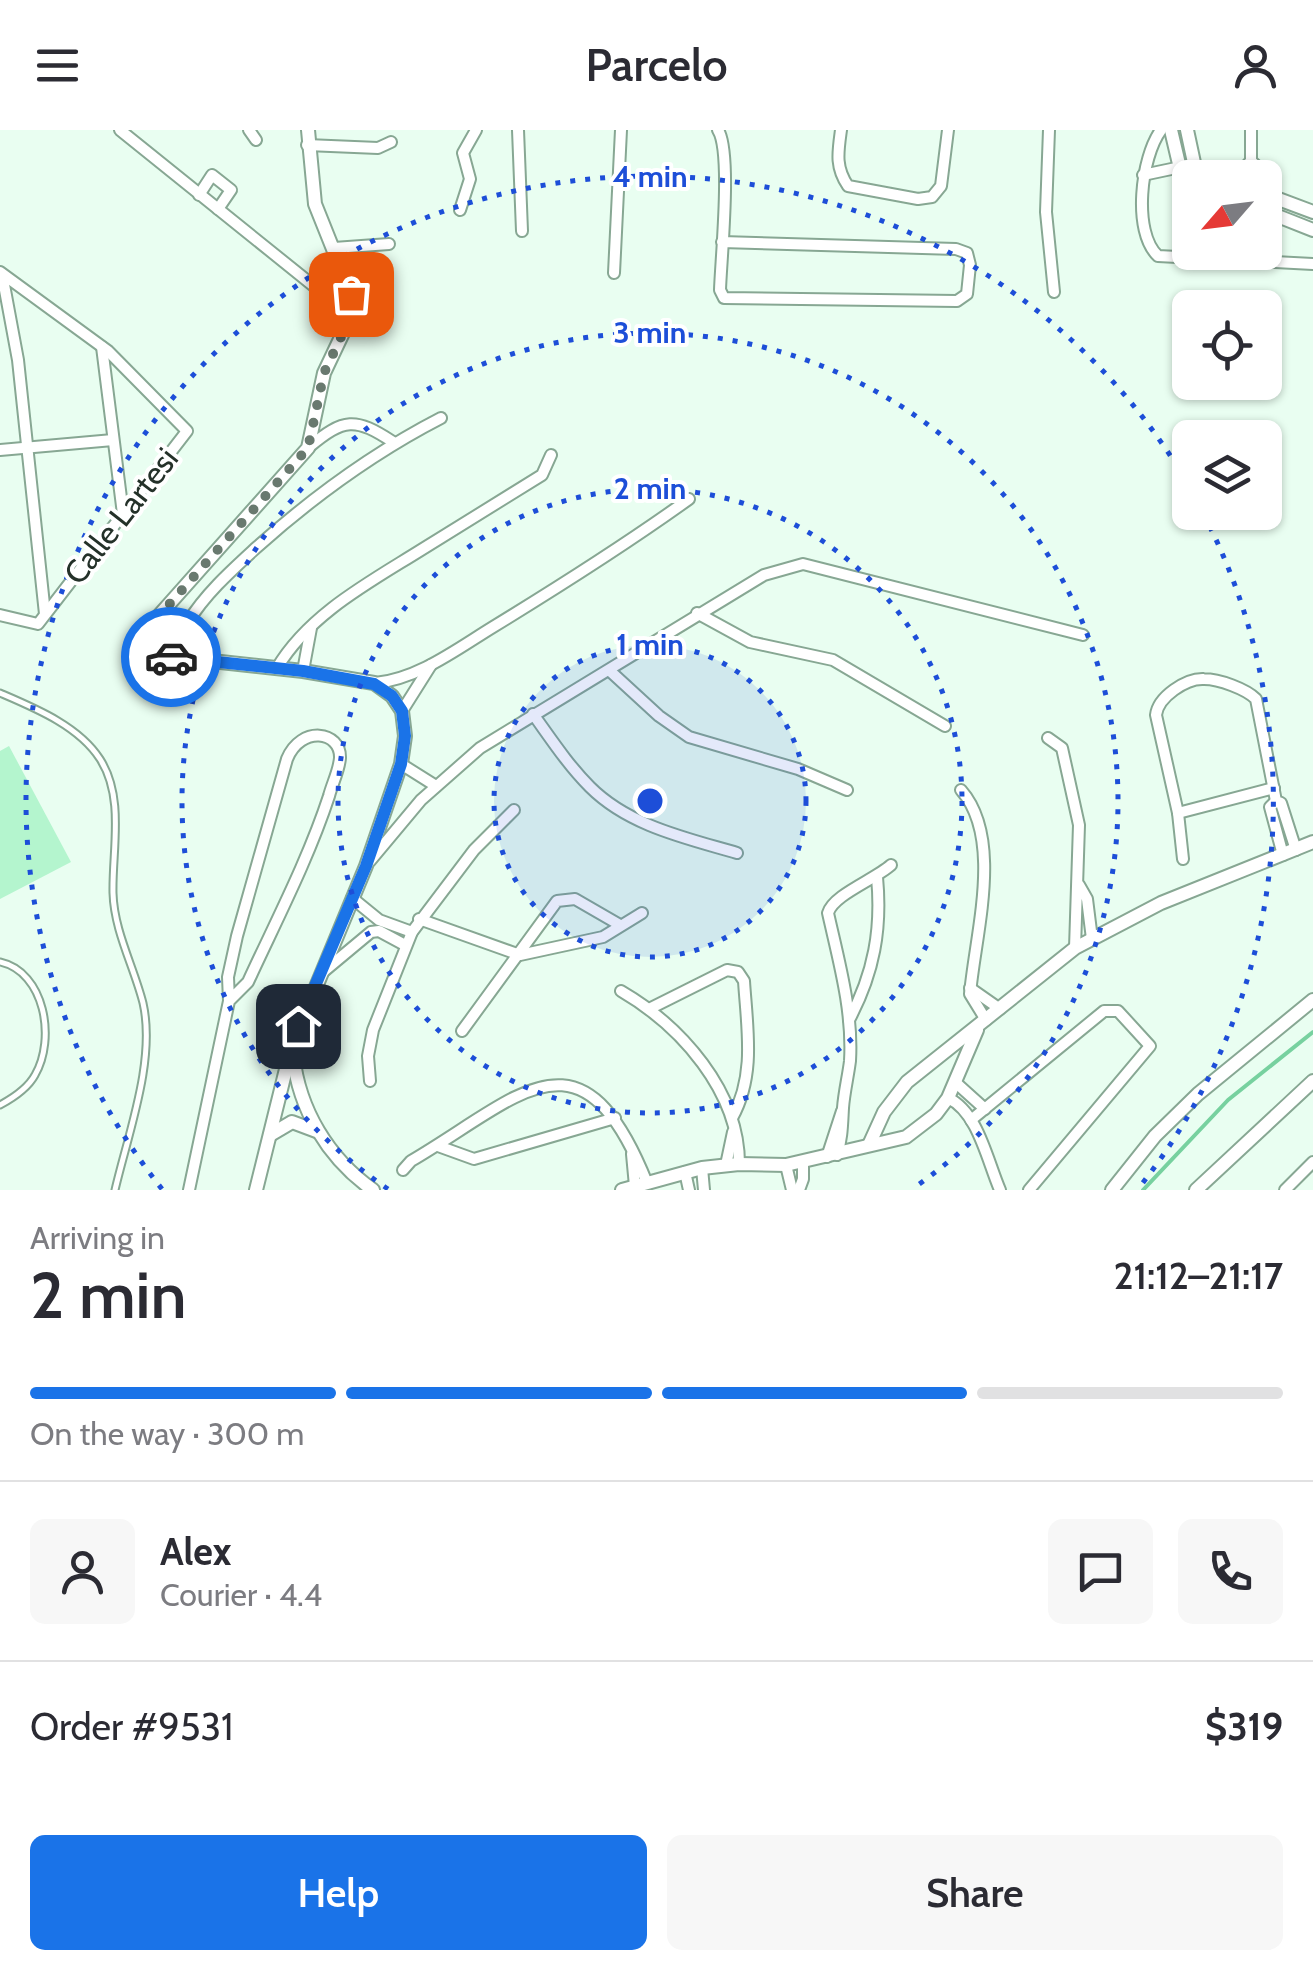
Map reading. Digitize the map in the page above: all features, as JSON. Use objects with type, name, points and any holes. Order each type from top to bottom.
[{"type":"street","points":[[308,130],[314,204],[351,294],[351,316],[324,373],[308,448]]},
{"type":"street","points":[[460,210],[470,179],[462,154],[476,130]]},
{"type":"street","points":[[518,130],[522,231]]},
{"type":"street","points":[[614,273],[622,130]]},
{"type":"street","points":[[718,130],[724,162],[720,290],[724,298],[957,301],[967,294],[970,261],[967,253],[956,249],[722,242]]},
{"type":"street","points":[[841,130],[837,161],[848,186],[918,199],[932,197],[942,186],[948,130]]},
{"type":"street","points":[[1049,130],[1046,212],[1054,292]]},
{"type":"street","points":[[1162,130],[1144,175],[1145,238],[1158,256],[1313,264]]},
{"type":"street","points":[[1171,130],[1178,160]]},
{"type":"street","points":[[1188,130],[1195,160]]},
{"type":"street","points":[[1250,130],[1251,160]]},
{"type":"street","points":[[125,132],[351,316]]},
{"type":"street","points":[[307,145],[378,148],[391,142]]},
{"type":"street","points":[[1144,175],[1172,169]]},
{"type":"street","points":[[199,195],[212,175],[231,190],[218,209]]},
{"type":"street","points":[[1282,200],[1313,212]]},
{"type":"street","points":[[1282,218],[1313,230]]},
{"type":"street","points":[[334,248],[389,244]]},
{"type":"street","points":[[1,272],[18,360],[46,614]]},
{"type":"street","name":"Calle Lartesi","points":[[0,615],[38,624],[187,431],[102,347],[1,272]]},
{"type":"street","points":[[102,347],[123,514]]},
{"type":"street","points":[[180,659],[180,640],[187,624],[234,568],[292,516],[393,442],[441,418]]},
{"type":"street","points":[[393,442],[356,422],[336,428],[308,448],[150,626],[149,637],[159,653],[374,684],[394,680],[432,664],[612,555],[689,499]]},
{"type":"street","points":[[0,450],[113,440]]},
{"type":"street","points":[[277,668],[311,627],[361,587],[542,476],[551,455]]},
{"type":"street","points":[[366,866],[436,786],[480,748],[764,575],[803,564],[1083,635]]},
{"type":"street","points":[[697,613],[750,642],[833,660],[945,726]]},
{"type":"street","points":[[303,671],[311,627]]},
{"type":"street","points":[[402,711],[432,664]]},
{"type":"street","points":[[610,671],[659,716],[689,737],[798,770],[847,790]]},
{"type":"street","points":[[1183,859],[1178,813],[1156,715],[1163,698],[1205,679],[1250,693],[1256,699],[1276,801],[1270,807],[1289,852]]},
{"type":"street","points":[[256,1190],[305,1007],[366,866],[401,764],[405,736],[402,711],[392,696],[374,684]]},
{"type":"street","points":[[533,714],[590,787],[615,807],[659,830],[736,853]]},
{"type":"street","points":[[189,1190],[230,1001],[228,977],[237,936],[287,760],[292,746],[304,737],[329,740],[338,748],[340,760],[322,818],[248,982],[230,1001]]},
{"type":"street","points":[[1048,738],[1062,748],[1078,825],[1075,948]]},
{"type":"street","points":[[401,764],[436,786]]},
{"type":"street","points":[[1178,813],[1274,788]]},
{"type":"street","points":[[403,1170],[411,1161],[521,1092],[545,1084],[583,1091],[614,1118],[630,1143],[634,1186],[702,1168],[803,1163],[888,1143],[922,1127],[948,1098],[982,1023],[970,988],[984,909],[982,856],[974,805],[961,790]]},
{"type":"street","points":[[370,1082],[368,1056],[373,1030],[408,939],[419,919],[474,850],[514,810]]},
{"type":"street","points":[[868,1145],[894,1096],[1075,948],[1190,890],[1313,842]]},
{"type":"street","points":[[832,1156],[850,1060],[845,984],[828,914],[835,900],[878,877],[891,865]]},
{"type":"street","points":[[849,1020],[873,965],[880,921],[878,877]]},
{"type":"street","points":[[1079,885],[1087,899],[1092,938]]},
{"type":"street","points":[[352,898],[408,939]]},
{"type":"street","points":[[462,1031],[557,902],[575,899],[620,925]]},
{"type":"street","points":[[419,919],[520,955],[604,937],[642,912]]},
{"type":"street","points":[[322,973],[371,932],[408,939]]},
{"type":"street","points":[[650,1009],[727,970],[738,972],[744,981],[749,1051],[745,1089],[732,1118]]},
{"type":"street","points":[[970,988],[1000,1008]]},
{"type":"street","points":[[621,991],[650,1009],[698,1058],[732,1118],[733,1132],[727,1148],[732,1164]]},
{"type":"street","points":[[1112,1190],[1155,1136],[1198,1094],[1313,1000]]},
{"type":"street","points":[[971,1120],[1104,1010],[1118,1011],[1150,1046],[1028,1190]]},
{"type":"street","points":[[292,1046],[299,1090],[316,1131],[348,1171],[368,1188]]},
{"type":"street","points":[[935,1059],[946,1060],[984,1110]]},
{"type":"street","points":[[1196,1190],[1313,1081]]},
{"type":"street","points":[[948,1098],[971,1120],[1000,1190]]},
{"type":"street","points":[[438,1146],[474,1160],[614,1118]]},
{"type":"street","points":[[269,1136],[292,1122],[316,1131]]},
{"type":"street","points":[[1288,1188],[1313,1162]]},
{"type":"street","points":[[796,1190],[803,1178],[803,1163]]},
{"type":"street","points":[[786,1165],[796,1190]]},
{"type":"street","points":[[702,1168],[704,1190]]},
{"type":"street","points":[[685,1172],[689,1190]]},
{"type":"lane","points":[[0,692],[57,721],[86,742],[109,776],[116,825],[113,898],[143,1003],[146,1028],[144,1064],[115,1190]]},
{"type":"lane","points":[[0,962],[10,964],[32,986],[44,1009],[44,1050],[35,1075],[14,1098],[0,1106]]},
{"type":"green space","points":[[9,746],[71,862],[0,899],[0,751]]},
{"type":"waterway","points":[[1143,1190],[1228,1100],[1313,1032]]},
{"type":"way so far","points":[[171,657],[153,646],[150,626],[308,448],[324,373],[351,316],[351,294]]},
{"type":"route","points":[[171,657],[303,671],[374,684],[392,696],[402,711],[405,736],[401,764],[366,866],[298,1026]]}]
